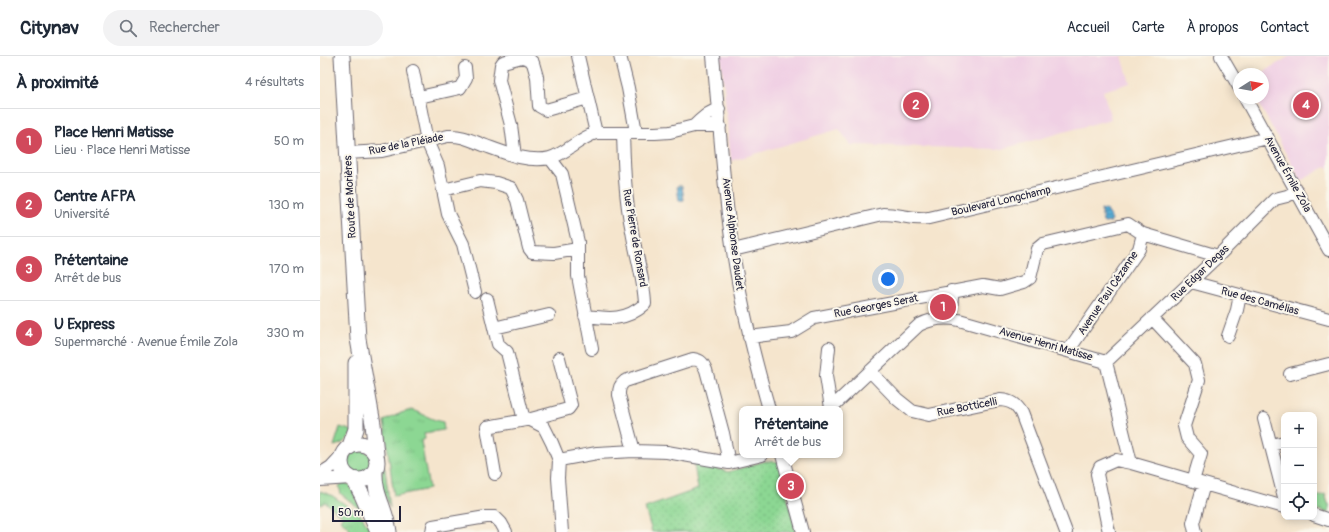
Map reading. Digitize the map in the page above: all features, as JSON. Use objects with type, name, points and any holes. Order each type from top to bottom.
[{"type":"main road","name":"Route de Morières","points":[[342,56],[358,338],[374,424],[376,454]]},
{"type":"main road","name":"Route de Morières","points":[[346,450],[356,429],[356,363],[358,338]]},
{"type":"main road","points":[[378,532],[362,494],[353,479],[347,475],[341,466],[346,450],[362,444],[368,445],[376,454],[378,463],[375,472],[375,488],[387,519],[389,532]]},
{"type":"main road","points":[[353,479],[366,480],[375,472]]},
{"type":"street","points":[[578,56],[596,133]]},
{"type":"street","points":[[620,56],[628,88],[636,132]]},
{"type":"street","name":"Avenue Alphonse Daudet","points":[[713,56],[733,250],[749,337],[768,406]]},
{"type":"street","points":[[1221,56],[1233,77]]},
{"type":"street","points":[[515,156],[511,125],[499,80],[501,65],[503,62],[522,57],[533,63],[537,77],[539,106],[546,110],[588,98]]},
{"type":"street","points":[[418,97],[460,88],[466,78],[465,68]]},
{"type":"street","points":[[413,71],[427,141],[438,166],[448,214],[463,244],[475,292]]},
{"type":"street","name":"Avenue Émile Zola","points":[[1248,104],[1329,250]]},
{"type":"street","name":"Rue de la Pléiade","points":[[694,126],[712,111],[718,109]]},
{"type":"street","name":"Rue de la Pléiade","points":[[347,153],[382,151],[458,135],[486,147],[515,156],[527,159],[550,158],[566,150],[587,135],[596,133],[670,132],[694,126],[720,126]]},
{"type":"street","name":"Rue Pierre de Ronsard","points":[[585,316],[622,318],[637,312],[645,304],[644,287],[626,196],[623,133]]},
{"type":"street","name":"Boulevard Longchamp","points":[[733,250],[883,214],[894,214],[913,219],[930,218],[1268,138]]},
{"type":"street","points":[[550,158],[562,174],[578,242],[578,276],[592,349]]},
{"type":"street","points":[[443,190],[480,181],[496,183],[511,188],[517,200],[529,248],[532,252],[554,253],[578,249]]},
{"type":"street","name":"Rue Edgar Degas","points":[[1106,362],[1218,256],[1275,199],[1287,196],[1297,191]]},
{"type":"street","name":"Rue Georges Serat","points":[[749,337],[791,332],[814,318],[983,286],[1000,289],[1024,282],[1030,278],[1037,249],[1043,244],[1128,224],[1143,234],[1218,256]]},
{"type":"street","name":"Avenue Paul Cézanne","points":[[1068,351],[1139,249],[1143,234]]},
{"type":"street","name":"Rue des Camélias","points":[[1191,282],[1329,319]]},
{"type":"street","points":[[950,318],[952,298],[951,292]]},
{"type":"street","points":[[1228,336],[1238,310],[1240,295]]},
{"type":"street","points":[[487,299],[498,344],[507,352],[523,416],[544,427],[559,460],[558,478],[562,532]]},
{"type":"street","points":[[494,328],[549,315]]},
{"type":"street","name":"Avenue Henri Matisse","points":[[833,406],[919,324],[936,318],[950,318],[1106,362],[1131,463]]},
{"type":"street","points":[[1152,318],[1195,364],[1199,380],[1184,426],[1187,438],[1201,454],[1199,482],[1193,523],[1195,532]]},
{"type":"street","points":[[829,348],[826,376],[831,406]]},
{"type":"street","points":[[495,474],[487,427],[531,419],[568,409],[571,405],[559,358]]},
{"type":"street","points":[[634,451],[619,395],[619,389],[622,384],[633,378],[693,359],[703,362],[706,370],[723,432],[729,463]]},
{"type":"street","points":[[1290,374],[1329,364]]},
{"type":"street","name":"Rue Botticelli","points":[[870,371],[897,399],[912,411],[929,415],[1000,400],[1009,400],[1015,404],[1021,413],[1066,532]]},
{"type":"street","points":[[1264,420],[1281,485]]},
{"type":"street","points":[[1271,445],[1281,443]]},
{"type":"street","points":[[320,474],[331,467],[346,450]]},
{"type":"street","points":[[559,460],[597,453],[634,451],[666,452],[729,463],[750,458]]},
{"type":"street","points":[[783,458],[803,532]]},
{"type":"street","points":[[1109,532],[1097,474],[1100,467],[1116,460],[1281,506]]},
{"type":"street","points":[[320,480],[353,479]]},
{"type":"street","points":[[1317,516],[1329,520]]},
{"type":"street","points":[[432,532],[433,526],[486,517],[495,517],[501,523],[506,532]]},
{"type":"shaded area","points":[[721,56],[1122,56],[1130,83],[1103,91],[1111,119],[1002,149],[851,145],[839,129],[731,161]]},
{"type":"shaded area","points":[[1290,56],[1329,56],[1329,169],[1327,166],[1301,181],[1259,104],[1269,104],[1269,69]]},
{"type":"green space","points":[[411,410],[443,422],[444,430],[424,433],[425,439],[421,441],[429,489],[394,496],[384,421]]},
{"type":"green space","points":[[340,427],[353,431],[345,441],[334,446]]},
{"type":"green space","points":[[360,450],[369,453],[372,462],[369,471],[360,474],[351,471],[348,462],[351,453]]},
{"type":"green space","points":[[765,461],[779,462],[796,532],[652,532],[645,508],[698,489],[694,465],[695,462],[728,472]]},
{"type":"green space","points":[[384,467],[385,469],[390,508],[379,481]]},
{"type":"green space","points":[[344,483],[350,485],[361,510],[341,494],[339,486]]},
{"type":"green space","points":[[320,491],[331,495],[361,515],[372,532],[350,532],[349,527],[340,520],[343,516],[325,502],[321,505],[320,504]]},
{"type":"green space","points":[[1325,494],[1329,504],[1329,513],[1317,510],[1317,496]]},
{"type":"water","points":[[677,186],[682,186],[684,200],[679,201]]},
{"type":"water","points":[[1106,209],[1112,220],[1111,222],[1105,223],[1103,222],[1101,210]]},
{"type":"place","name":"Centre AFPA","points":[[916,105]]},
{"type":"place","name":"U Express","points":[[1306,105]]},
{"type":"place","name":"Place Henri Matisse","points":[[943,307]]},
{"type":"place","name":"Prétentaine","points":[[791,486]]}]
